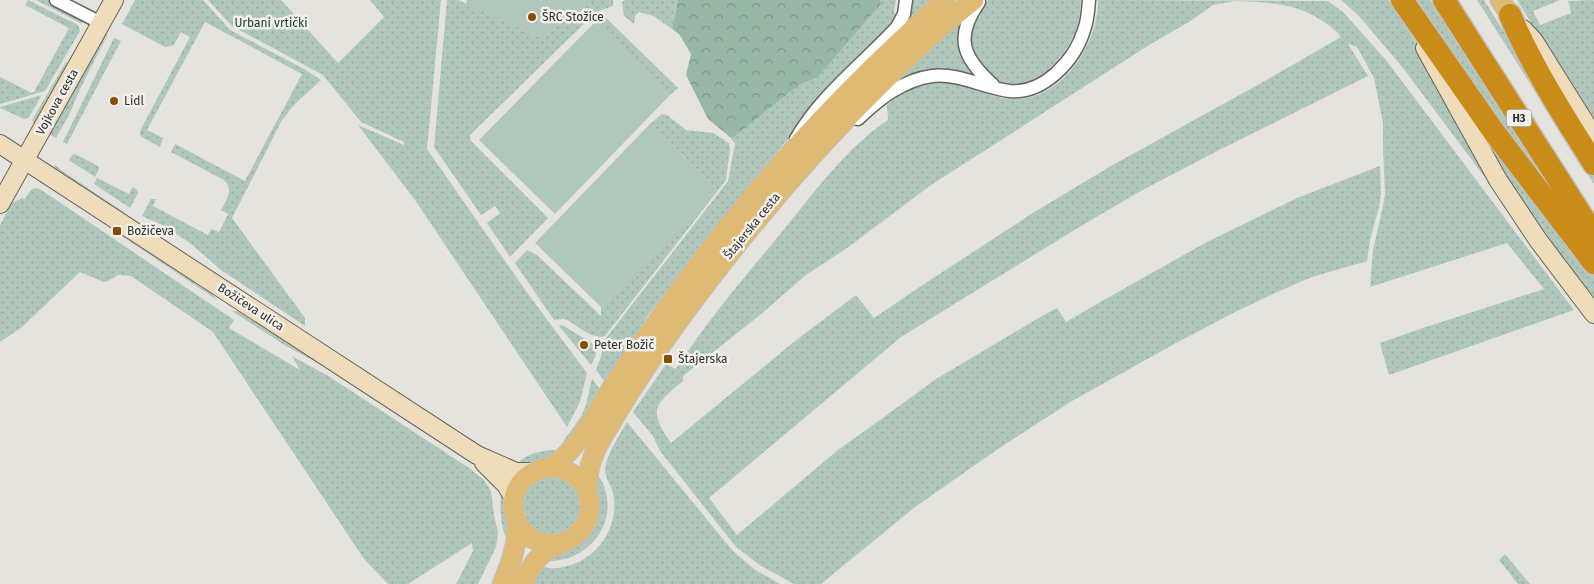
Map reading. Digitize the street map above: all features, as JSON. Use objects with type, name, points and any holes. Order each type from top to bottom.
[{"type":"highway","points":[[1402,0],[1489,124],[1594,263]]},
{"type":"highway","name":"H3","points":[[1444,0],[1594,235]]},
{"type":"highway","name":"H3","points":[[1463,0],[1594,206]]},
{"type":"highway","points":[[1505,7],[1540,77],[1594,164]]},
{"type":"main road","name":"Štajerska cesta","points":[[552,468],[569,452],[582,435],[682,285],[720,236],[780,165],[865,74],[945,0]]},
{"type":"main road","name":"Štajerska cesta","points":[[522,584],[540,557],[561,543],[576,536],[586,523],[590,508],[588,492],[590,465],[600,442],[615,415],[654,357],[737,244],[833,133],[904,61],[952,17],[974,0]]},
{"type":"main road","points":[[502,584],[516,541],[517,522],[514,498],[521,483],[533,472],[540,469],[562,469],[572,474],[588,492]]},
{"type":"main road","points":[[517,522],[533,540],[548,544],[561,543]]},
{"type":"street","points":[[56,0],[101,23]]},
{"type":"street","name":"Vojkova cesta","points":[[0,204],[114,0]]},
{"type":"street","points":[[780,165],[804,124],[815,111],[834,89],[897,27],[904,14],[906,0]]},
{"type":"street","points":[[980,0],[967,24],[965,43],[968,55],[974,66],[995,87]]},
{"type":"street","points":[[833,133],[847,130],[867,111],[896,89],[922,78],[951,76],[1010,90],[1024,90],[1039,85],[1055,73],[1073,53],[1081,38],[1086,22],[1089,0]]},
{"type":"street","points":[[1393,0],[1416,31],[1498,180],[1538,240],[1594,314]]},
{"type":"street","points":[[1505,7],[1534,41],[1594,138]]},
{"type":"street","name":"Božičeva ulica","points":[[0,144],[477,455],[516,472],[533,472]]},
{"type":"street","name":"Božičeva ulica","points":[[477,455],[506,485],[514,498]]},
{"type":"green space","points":[[28,0],[78,25],[80,31],[45,91],[0,104],[0,77],[32,93],[34,92],[69,28],[25,5]]},
{"type":"green space","points":[[36,0],[47,0],[83,21],[80,23]]},
{"type":"green space","points":[[135,0],[203,0],[230,30],[306,70],[321,80],[295,104],[282,120],[232,218],[305,318],[305,326],[221,270],[190,243],[162,225],[142,216],[151,199],[156,199],[153,206],[208,235],[211,229],[219,232],[228,214],[221,210],[228,195],[229,187],[224,180],[171,152],[175,144],[245,181],[302,74],[205,22],[147,130],[163,138],[160,147],[142,137],[140,131],[190,37],[181,32],[174,45],[165,47],[122,24]]},
{"type":"green space","name":"Urbani vrtički","points":[[208,0],[281,0],[338,63],[384,17],[370,0],[441,0],[427,149],[528,294],[587,373],[580,402],[567,427],[415,200],[358,125],[404,145],[404,142],[361,122],[323,75],[232,26]]},
{"type":"green space","points":[[447,0],[458,0],[542,38],[572,15],[587,0],[613,0],[613,6],[596,12],[470,135],[471,141],[548,218],[510,257],[487,223],[500,213],[495,206],[481,215],[434,147]]},
{"type":"green space","name":"ŠRC Stožice","points":[[467,0],[591,0],[542,38],[466,4]]},
{"type":"green space","points":[[625,0],[678,0],[672,29],[654,16],[639,12],[635,16],[634,24],[624,16],[622,2]]},
{"type":"green space","points":[[678,0],[880,0],[881,4],[818,77],[799,85],[734,137],[730,137],[708,119],[686,75],[691,54],[679,34],[672,29]]},
{"type":"green space","points":[[880,0],[896,0],[894,13],[898,16],[896,21],[820,98],[722,218],[648,315],[607,385],[596,370],[606,338],[728,181],[735,144],[730,137],[734,137],[799,85],[818,77],[881,4]]},
{"type":"green space","points":[[910,0],[936,0],[909,23],[906,21]]},
{"type":"green space","points":[[988,0],[1081,0],[1077,28],[1061,56],[1044,73],[1034,79],[1023,82],[1000,81],[990,76],[982,68],[971,45],[970,38],[974,19],[978,11]]},
{"type":"green space","points":[[1098,0],[1328,1],[1343,12],[1386,60],[1574,310],[1389,375],[1380,343],[1544,289],[1507,243],[1370,287],[1373,250],[1385,194],[1383,123],[1374,78],[1357,47],[1348,44],[1368,76],[1139,192],[901,337],[709,498],[737,535],[838,450],[936,379],[1042,316],[1057,308],[1066,322],[1205,243],[1297,198],[1380,166],[1381,193],[1367,261],[1312,277],[1277,292],[1176,343],[1072,401],[998,449],[915,507],[821,584],[794,584],[761,566],[736,547],[660,451],[653,436],[633,412],[666,364],[676,369],[729,296],[833,169],[859,143],[888,120],[887,105],[917,87],[938,83],[960,85],[1007,99],[1030,97],[1046,91],[1061,81],[1073,67],[1084,51],[1097,17]],"holes":[[[1235,1],[1280,4],[1301,10],[1327,24],[1341,37],[1111,166],[1036,211],[874,318],[856,295],[795,341],[671,443],[663,432],[657,415],[661,402],[683,381],[683,376],[760,315],[806,275],[847,248],[931,185],[1149,45],[1189,22],[1213,5]]]},
{"type":"green space","points":[[1341,0],[1388,0],[1396,9],[1534,243],[1403,68],[1359,16]]},
{"type":"green space","points":[[1408,0],[1430,0],[1571,222]]},
{"type":"green space","points":[[1477,0],[1484,0],[1594,176],[1594,184]]},
{"type":"green space","points":[[1517,0],[1560,0],[1533,11],[1540,25],[1571,13],[1568,1],[1593,0],[1594,124]]},
{"type":"green space","points":[[602,14],[678,88],[669,96],[594,23]]},
{"type":"green space","points":[[963,14],[977,76],[893,86],[913,60]]},
{"type":"green space","points":[[594,23],[669,96],[555,214],[479,140]]},
{"type":"green space","points":[[108,34],[56,138],[49,134],[105,35]]},
{"type":"green space","points":[[114,38],[121,41],[67,144],[63,142]]},
{"type":"green space","points":[[66,62],[68,64],[34,123],[32,120]]},
{"type":"green space","points":[[1452,85],[1594,273],[1594,305],[1520,204]]},
{"type":"green space","points":[[42,95],[29,117],[24,119],[0,108],[0,107]]},
{"type":"green space","points":[[662,114],[667,115],[686,130],[713,133],[729,143],[726,180],[605,336],[595,336],[585,332],[567,320],[554,320],[515,263],[527,250],[537,255],[601,316],[601,307],[717,189],[650,124]]},
{"type":"green space","points":[[650,124],[717,189],[601,307],[535,243]]},
{"type":"green space","points":[[75,154],[98,166],[99,169],[95,177],[69,160]]},
{"type":"green space","points":[[55,165],[125,213],[119,212],[60,172],[54,167]]},
{"type":"green space","points":[[97,178],[129,194],[133,187],[137,190],[138,193],[130,208],[94,184]]},
{"type":"green space","points":[[34,188],[40,189],[234,320],[229,328],[300,370],[292,356],[330,377],[469,468],[484,480],[491,491],[498,532],[496,547],[478,584],[456,584],[473,551],[472,543],[408,584],[388,584],[364,559],[213,332],[131,276],[118,275],[104,282],[80,272],[22,327],[0,342],[0,225],[12,203],[22,198],[25,199]]},
{"type":"green space","points":[[121,232],[211,293],[217,300],[119,234]]},
{"type":"green space","points":[[232,311],[238,311],[288,344],[322,362],[469,456],[486,474],[468,459],[327,368],[286,346]]},
{"type":"green space","points":[[562,325],[593,344],[596,352],[591,365],[559,326]]},
{"type":"green space","points":[[592,379],[603,393],[565,445],[562,444],[582,415],[587,403]]},
{"type":"green space","points":[[627,422],[732,550],[754,569],[780,584],[529,584],[542,566],[559,568],[586,558],[594,552],[607,535],[614,515],[614,504],[613,493],[606,474],[606,462]]},
{"type":"green space","points":[[551,450],[560,450],[550,457],[539,461],[516,466],[527,456]]},
{"type":"green space","points":[[596,473],[603,484],[607,498],[607,511],[599,534],[592,544],[571,557],[546,561],[561,551],[595,489]]},
{"type":"green space","points":[[546,476],[560,477],[576,488],[582,507],[575,526],[558,536],[538,533],[524,519],[522,500],[529,486]]},
{"type":"green space","points":[[502,489],[509,527],[508,540],[503,530],[501,516]]},
{"type":"green space","points":[[1505,554],[1530,584],[1518,584],[1499,560]]},
{"type":"place","name":"ŠRC Stožice","points":[[532,17]]},
{"type":"place","name":"Lidl","points":[[114,101]]},
{"type":"place","name":"Božičeva","points":[[117,231]]},
{"type":"place","name":"Peter Božič","points":[[584,345]]},
{"type":"place","name":"Štajerska","points":[[668,359]]}]
